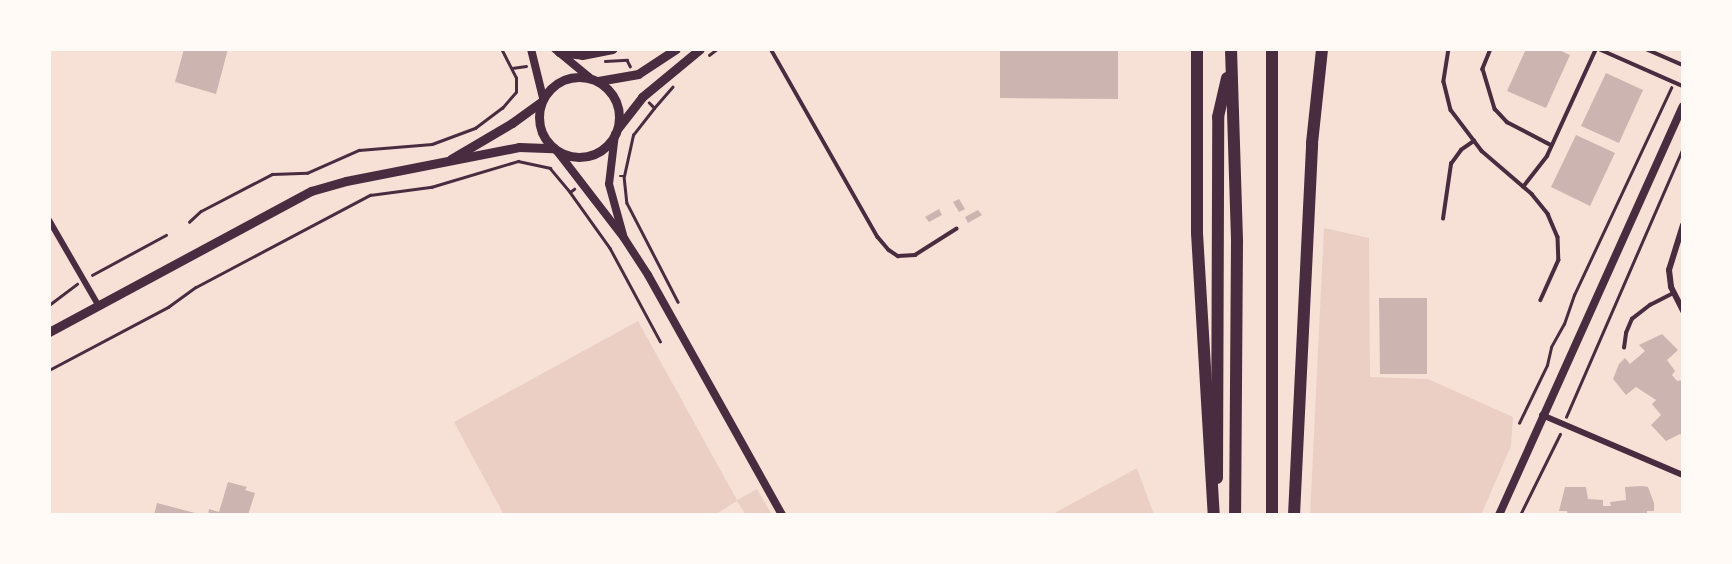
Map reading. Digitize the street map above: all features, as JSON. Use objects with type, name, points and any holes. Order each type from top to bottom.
[{"type":"highway","points":[[1197,49],[1197,233],[1215,515]]},
{"type":"highway","points":[[1272,49],[1272,515]]},
{"type":"highway","points":[[1294,515],[1312,143],[1322,49]]},
{"type":"highway","points":[[1215,515],[1219,429],[1218,117],[1231,55]]},
{"type":"highway","points":[[1231,55],[1237,242],[1235,515]]},
{"type":"main road","points":[[444,163],[512,123],[542,100],[562,80],[576,76],[594,79],[638,74],[676,49]]},
{"type":"main road","points":[[49,332],[311,191],[346,181],[519,146],[555,150],[577,157],[590,155],[608,145],[642,97],[700,49]]},
{"type":"main road","points":[[557,51],[582,55],[608,52]]},
{"type":"main road","points":[[594,79],[617,102],[616,132]]},
{"type":"main road","points":[[542,100],[539,123],[544,137],[555,150]]},
{"type":"street","points":[[531,49],[542,100]]},
{"type":"street","points":[[557,51],[594,79]]},
{"type":"street","points":[[1499,515],[1683,106]]},
{"type":"street","points":[[616,132],[609,184],[624,238]]},
{"type":"street","points":[[555,150],[624,238],[782,515]]},
{"type":"street","points":[[49,220],[98,305]]},
{"type":"street","points":[[1683,225],[1669,270],[1674,293],[1683,311]]},
{"type":"street","points":[[1542,415],[1682,475]]},
{"type":"lane","points":[[771,49],[878,237],[889,250],[898,256],[915,255],[956,229]]},
{"type":"lane","points":[[1449,49],[1444,82],[1451,110],[1474,141],[1548,214],[1558,237],[1559,260],[1541,300]]},
{"type":"lane","points":[[1491,49],[1483,69],[1495,109],[1507,122],[1552,145]]},
{"type":"lane","points":[[1523,187],[1535,174],[1552,145],[1597,49],[1683,86]]},
{"type":"lane","points":[[1646,49],[1683,65]]},
{"type":"lane","points":[[1443,219],[1446,180],[1451,164],[1461,150],[1474,141]]},
{"type":"lane","points":[[1624,348],[1632,319],[1650,304],[1674,293]]},
{"type":"path","points":[[189,222],[201,211],[272,174],[307,173],[359,150],[432,144],[482,124],[514,97],[517,87],[512,68],[501,49]]},
{"type":"path","points":[[608,52],[607,62],[626,60],[630,67]]},
{"type":"path","points":[[512,68],[527,66]]},
{"type":"path","points":[[1518,423],[1564,324],[1574,295],[1674,82]]},
{"type":"path","points":[[649,104],[653,108],[630,142],[624,176],[627,202],[678,302]]},
{"type":"path","points":[[1520,515],[1557,444],[1563,424],[1683,148]]},
{"type":"path","points":[[49,370],[168,307],[196,287],[370,195],[431,187],[518,161],[554,171],[610,248],[660,341]]},
{"type":"path","points":[[618,177],[624,176]]},
{"type":"path","points":[[570,192],[576,188]]},
{"type":"path","points":[[49,305],[83,280],[166,235]]},
{"type":"shaded area","points":[[1324,228],[1369,238],[1370,377],[1428,379],[1513,417],[1511,446],[1481,515],[1310,515]]},
{"type":"shaded area","points":[[638,321],[737,500],[757,489],[772,515],[746,515],[737,501],[715,515],[504,515],[454,422]]},
{"type":"shaded area","points":[[1137,468],[1154,515],[1051,515]]},
{"type":"building","points":[[184,49],[228,49],[216,94],[175,82]]},
{"type":"building","points":[[1000,49],[1118,49],[1118,99],[1000,98]]},
{"type":"building","points":[[1526,49],[1557,49],[1570,55],[1546,108],[1507,91]]},
{"type":"building","points":[[1606,73],[1643,90],[1619,143],[1581,126]]},
{"type":"building","points":[[1576,135],[1615,153],[1590,206],[1551,187]]},
{"type":"building","points":[[959,199],[965,209],[959,212],[953,202]]},
{"type":"building","points":[[939,209],[942,215],[929,222],[925,217]]},
{"type":"building","points":[[978,210],[982,215],[968,223],[965,217]]},
{"type":"building","points":[[1379,298],[1427,298],[1427,374],[1380,374]]},
{"type":"building","points":[[1662,334],[1678,350],[1667,360],[1675,371],[1672,375],[1677,381],[1683,380],[1683,436],[1680,434],[1666,441],[1651,425],[1661,415],[1652,404],[1656,400],[1636,387],[1626,395],[1613,379],[1619,364],[1625,358],[1630,364],[1645,351],[1639,345]]},
{"type":"building","points":[[228,482],[247,487],[245,490],[255,493],[248,515],[208,515],[209,509],[219,512]]},
{"type":"building","points":[[1565,487],[1586,487],[1588,499],[1603,500],[1603,506],[1611,506],[1610,502],[1626,500],[1625,487],[1648,487],[1654,503],[1654,511],[1647,511],[1647,515],[1568,515],[1567,511],[1559,511]]},
{"type":"building","points":[[157,503],[199,514],[199,515],[154,515]]}]
